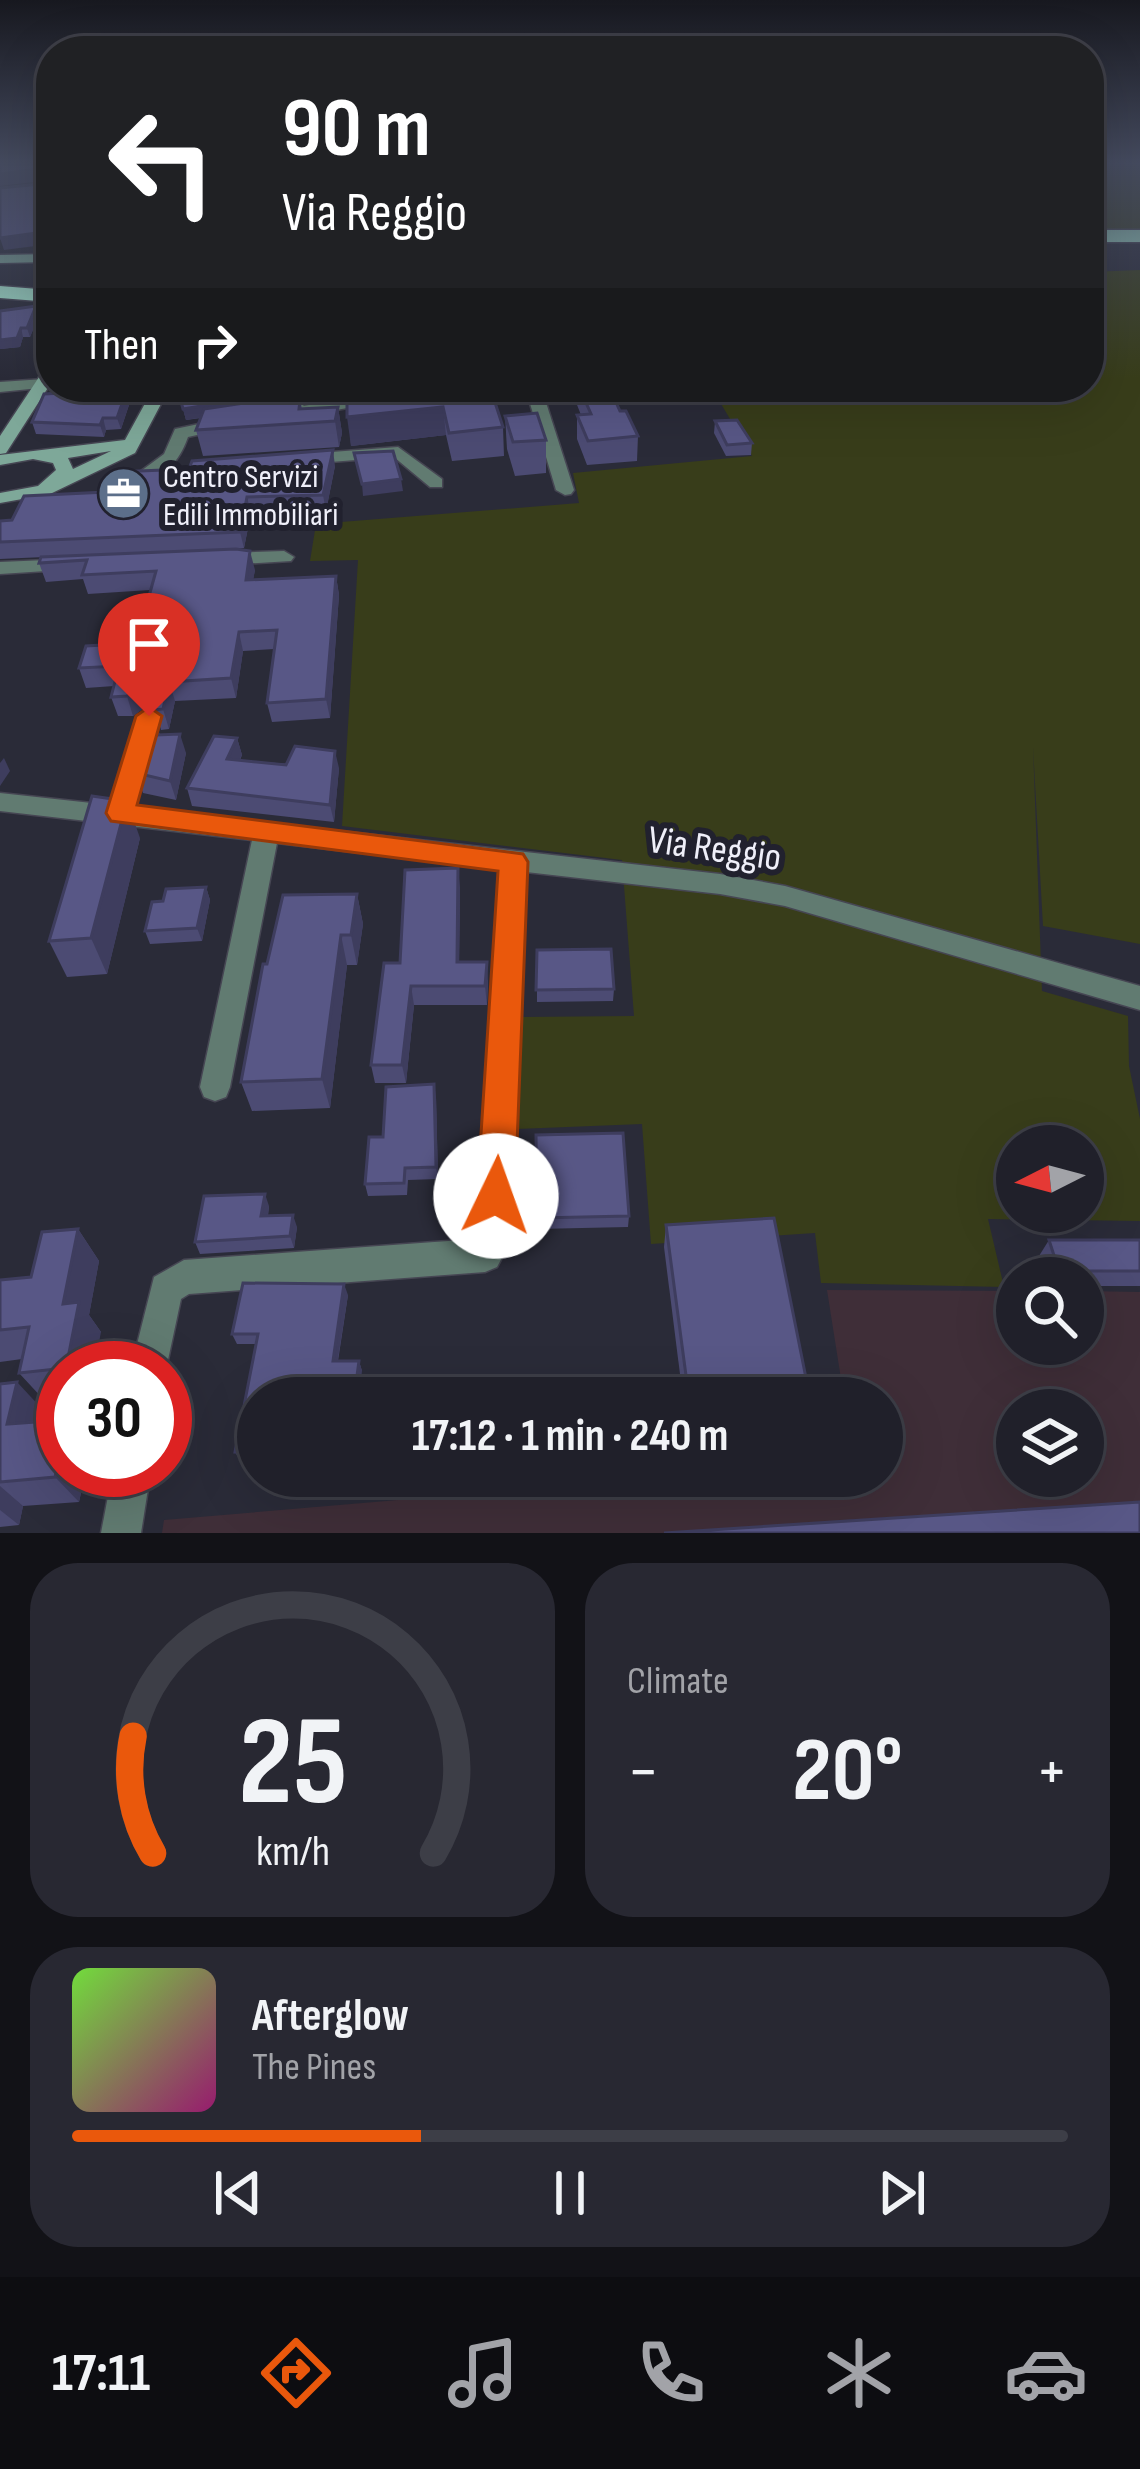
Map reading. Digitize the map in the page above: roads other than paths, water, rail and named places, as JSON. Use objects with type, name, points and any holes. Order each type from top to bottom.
[{"type":"highway","points":[[1104,239],[1140,238]]},
{"type":"highway","points":[[1104,252],[1140,251]]},
{"type":"highway","points":[[0,270],[36,262]]},
{"type":"street","points":[[0,259],[36,260]]},
{"type":"street","points":[[0,387],[36,379]]},
{"type":"street","points":[[0,449],[36,396]]},
{"type":"street","points":[[7,500],[116,460],[143,428],[155,402]]},
{"type":"street","points":[[280,415],[356,402]]},
{"type":"street","points":[[538,402],[565,490]]},
{"type":"street","points":[[195,467],[146,471],[172,457],[181,433],[257,418]]},
{"type":"street","points":[[0,460],[110,448],[143,428]]},
{"type":"street","points":[[15,432],[65,471],[44,490]]},
{"type":"street","points":[[285,460],[398,452],[436,483]]},
{"type":"street","points":[[193,560],[284,556]]},
{"type":"street","points":[[0,568],[84,565]]},
{"type":"street","points":[[121,813],[149,716]]},
{"type":"street","name":"Via Reggio","points":[[0,802],[267,830],[785,896],[1140,998]]},
{"type":"street","points":[[215,1087],[267,830]]},
{"type":"street","points":[[155,1341],[166,1289],[184,1277],[485,1256],[494,1241],[513,862]]},
{"type":"street","points":[[122,1533],[128,1497]]},
{"type":"lane","points":[[297,402],[302,412]]},
{"type":"place","name":"Centro Servizi Edili Immobiliari","points":[[124,494]]}]
